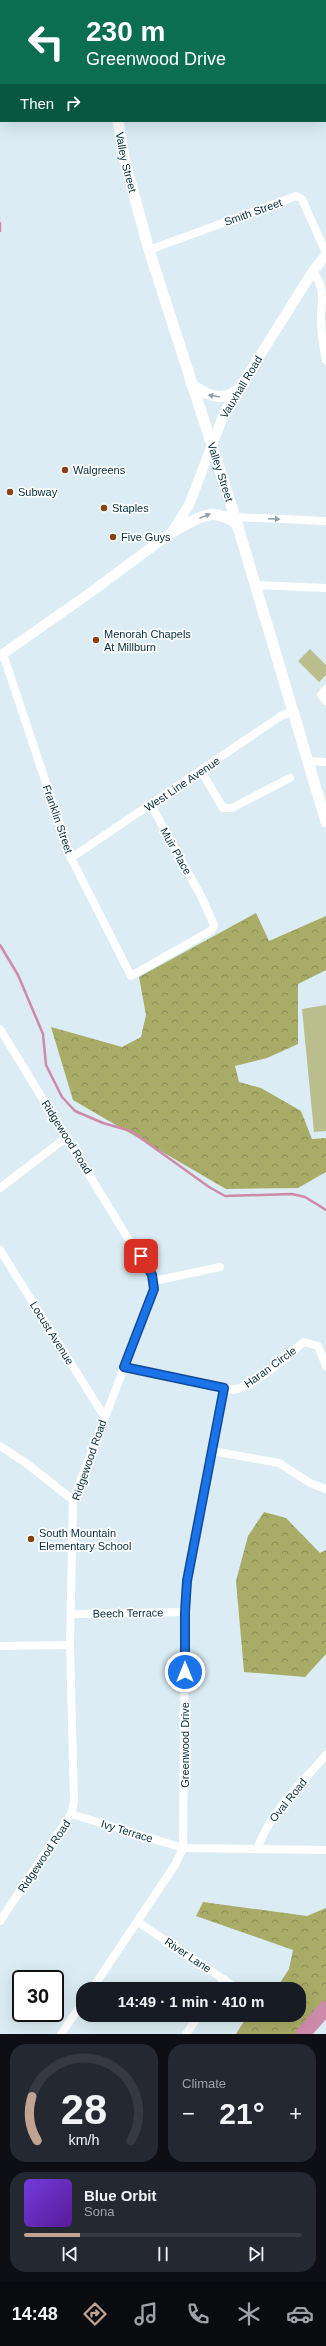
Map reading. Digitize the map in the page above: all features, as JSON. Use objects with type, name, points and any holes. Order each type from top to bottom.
[{"type":"main road","name":"Valley Street","points":[[118,122],[124,158],[149,250],[236,521],[326,822]]},
{"type":"main road","points":[[191,384],[206,394],[218,397],[230,395],[239,389]]},
{"type":"main road","points":[[172,532],[211,513],[225,516],[236,521]]},
{"type":"street","name":"Smith Street","points":[[149,250],[296,196],[302,199],[326,254]]},
{"type":"street","name":"Vauxhall Road","points":[[1,655],[172,532],[189,505],[226,411],[313,271],[326,254]]},
{"type":"street","points":[[313,271],[320,281],[323,295],[326,360]]},
{"type":"street","points":[[236,521],[326,521]]},
{"type":"street","points":[[255,585],[326,588]]},
{"type":"street","name":"Franklin Street","points":[[1,655],[71,858],[131,976]]},
{"type":"street","points":[[324,691],[322,698],[326,701]]},
{"type":"street","name":"West Line Avenue","points":[[71,858],[281,716],[292,711]]},
{"type":"street","points":[[308,761],[326,762]]},
{"type":"street","points":[[201,771],[223,808],[232,808],[290,778]]},
{"type":"street","name":"Muir Place","points":[[131,976],[212,930],[214,925],[201,896],[150,805]]},
{"type":"street","name":"Ridgewood Road","points":[[0,1029],[154,1281],[151,1298],[104,1416],[73,1500],[72,1614],[70,1645],[74,1802],[71,1814],[0,1921]]},
{"type":"street","points":[[0,1188],[67,1138]]},
{"type":"street","name":"Locust Avenue","points":[[0,1250],[104,1416]]},
{"type":"street","points":[[154,1281],[220,1267]]},
{"type":"street","name":"Haran Circle","points":[[224,1388],[233,1390],[244,1388],[304,1342],[318,1346],[326,1366]]},
{"type":"street","points":[[124,1367],[224,1388]]},
{"type":"street","name":"Greenwood Drive","points":[[97,1982],[175,1865],[183,1848],[185,1612],[187,1581],[224,1388]]},
{"type":"street","points":[[0,1446],[26,1463],[73,1500]]},
{"type":"street","points":[[212,1451],[279,1463],[310,1483],[326,1488]]},
{"type":"street","name":"Beech Terrace","points":[[72,1614],[185,1612]]},
{"type":"street","points":[[0,1646],[70,1645]]},
{"type":"street","name":"Oval Road","points":[[257,1849],[264,1831],[274,1813],[326,1755]]},
{"type":"street","name":"Ivy Terrace","points":[[71,1814],[183,1848]]},
{"type":"street","points":[[183,1848],[326,1850]]},
{"type":"street","name":"River Lane","points":[[138,1922],[228,1982]]},
{"type":"street","points":[[61,2034],[76,2012]]},
{"type":"street","points":[[186,2034],[194,2022]]},
{"type":"green space","points":[[310,649],[326,665],[326,675],[319,682],[298,661]]},
{"type":"green space","points":[[256,913],[269,941],[326,916],[326,970],[298,984],[298,1044],[267,1058],[235,1066],[239,1082],[261,1088],[301,1111],[312,1139],[326,1138],[326,1172],[298,1188],[226,1189],[73,1100],[51,1027],[122,1047],[141,1037],[146,1015],[139,977]]},
{"type":"green space","points":[[326,1005],[326,1131],[314,1132],[302,1009]]},
{"type":"green space","points":[[264,1512],[286,1518],[320,1553],[326,1550],[326,1654],[305,1677],[244,1672],[236,1581],[248,1536]]},
{"type":"green space","points":[[203,1902],[307,1916],[326,1908],[326,2012],[308,2034],[236,2034],[244,2022],[306,2022],[306,1982],[281,1982],[289,1969],[293,1950],[196,1916]]},
{"type":"waterway","points":[[0,223],[0,231]]},
{"type":"waterway","points":[[0,945],[18,975],[43,1034],[46,1065],[62,1097],[75,1111],[103,1123],[131,1131],[209,1187],[225,1196],[292,1194],[305,1197],[326,1210]]},
{"type":"waterway","points":[[303,2034],[326,2008]]},
{"type":"place","name":"Walgreens","points":[[65,470]]},
{"type":"place","name":"Subway","points":[[10,492]]},
{"type":"place","name":"Staples","points":[[104,508]]},
{"type":"place","name":"Five Guys","points":[[113,537]]},
{"type":"place","name":"Menorah Chapels At Millburn","points":[[96,640]]},
{"type":"place","name":"South Mountain Elementary School","points":[[31,1539]]},
{"type":"route","points":[[141,1256],[152,1275],[154,1289],[124,1367],[224,1388],[187,1581],[185,1612],[185,1672]]}]
